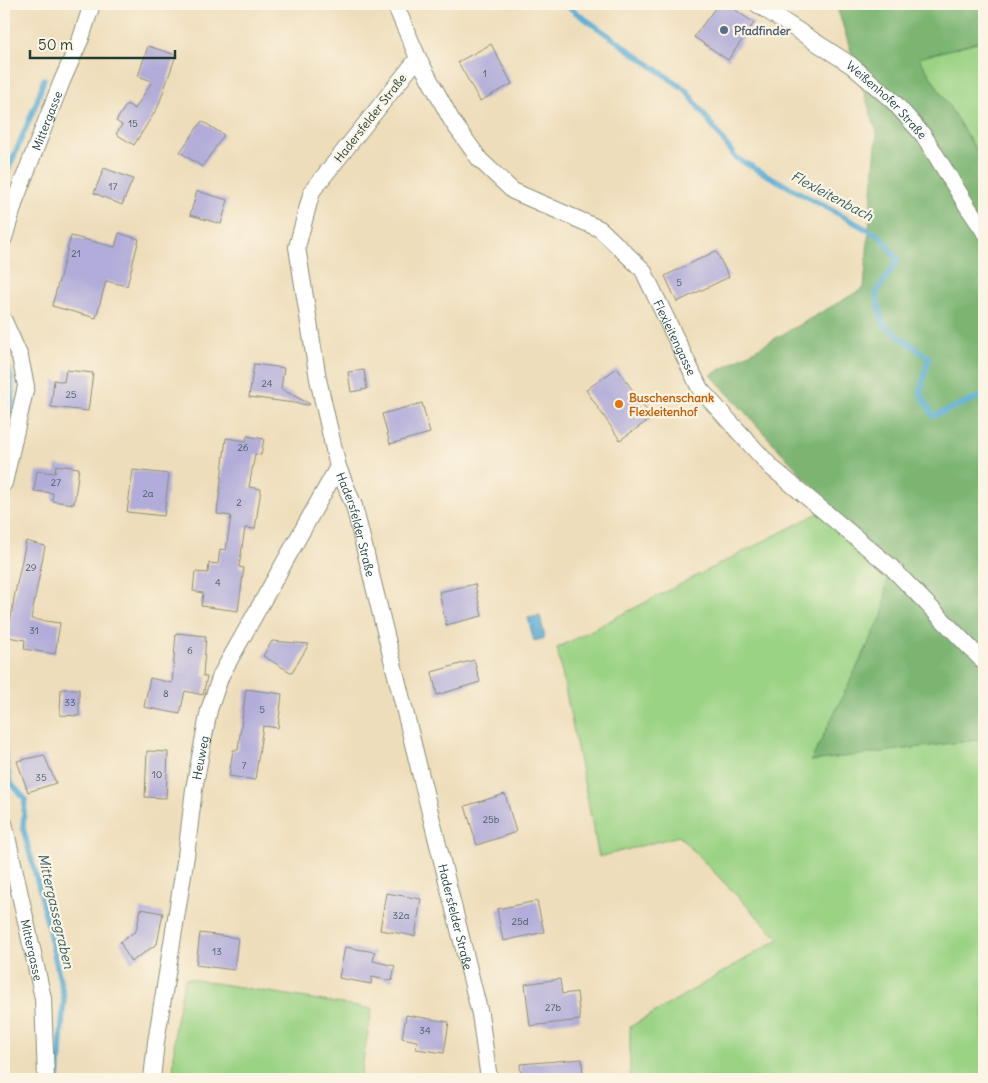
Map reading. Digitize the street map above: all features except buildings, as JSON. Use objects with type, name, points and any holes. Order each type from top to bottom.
[{"type":"street","name":"Mittergasse","points":[[4,238],[16,198],[81,38],[92,4]]},
{"type":"street","points":[[395,4],[418,58]]},
{"type":"street","name":"Weißenhofer Straße","points":[[757,4],[852,65],[893,101],[924,136],[984,231]]},
{"type":"street","name":"Hadersfelder Straße","points":[[418,58],[312,191],[298,247],[318,379],[338,467],[354,506],[480,1014],[489,1079]]},
{"type":"street","name":"Flexleitengasse","points":[[418,58],[452,121],[480,160],[513,191],[600,230],[643,270],[700,389],[771,467],[891,567],[984,662]]},
{"type":"street","points":[[4,321],[20,357],[26,386],[4,483]]},
{"type":"street","name":"Heuweg","points":[[152,1079],[156,1042],[186,856],[194,789],[209,710],[221,675],[338,467]]},
{"type":"street","name":"Mittergasse","points":[[4,823],[42,998],[46,1079]]},
{"type":"green space","points":[[836,4],[984,4],[984,40],[919,58],[984,163],[984,185],[974,192],[984,209],[984,739],[811,761],[884,612],[888,569],[711,375],[864,288],[877,133]]},
{"type":"green space","points":[[984,40],[984,163],[919,58]]},
{"type":"green space","points":[[830,507],[888,569],[884,612],[811,761],[984,739],[984,1079],[630,1079],[630,1027],[779,939],[679,836],[599,857],[557,648]]},
{"type":"green space","points":[[185,978],[372,1009],[360,1079],[173,1079],[175,1025]]},
{"type":"water","points":[[540,616],[545,638],[534,641],[528,618]]},
{"type":"waterway","name":"Flexleitenbach","points":[[564,4],[686,90],[736,158],[881,237],[898,260],[876,293],[883,324],[929,358],[920,392],[933,416],[984,395]]},
{"type":"waterway","points":[[4,180],[37,101],[44,79]]},
{"type":"waterway","points":[[4,358],[12,384],[12,402],[4,429]]},
{"type":"waterway","name":"Mittergassegraben","points":[[5,754],[10,782],[25,799],[23,828],[40,891],[64,998],[58,1079]]},
{"type":"place","name":"Pfadfinder","points":[[724,30]]},
{"type":"place","name":"Buschenschank Flexleitenhof","points":[[619,404]]}]
